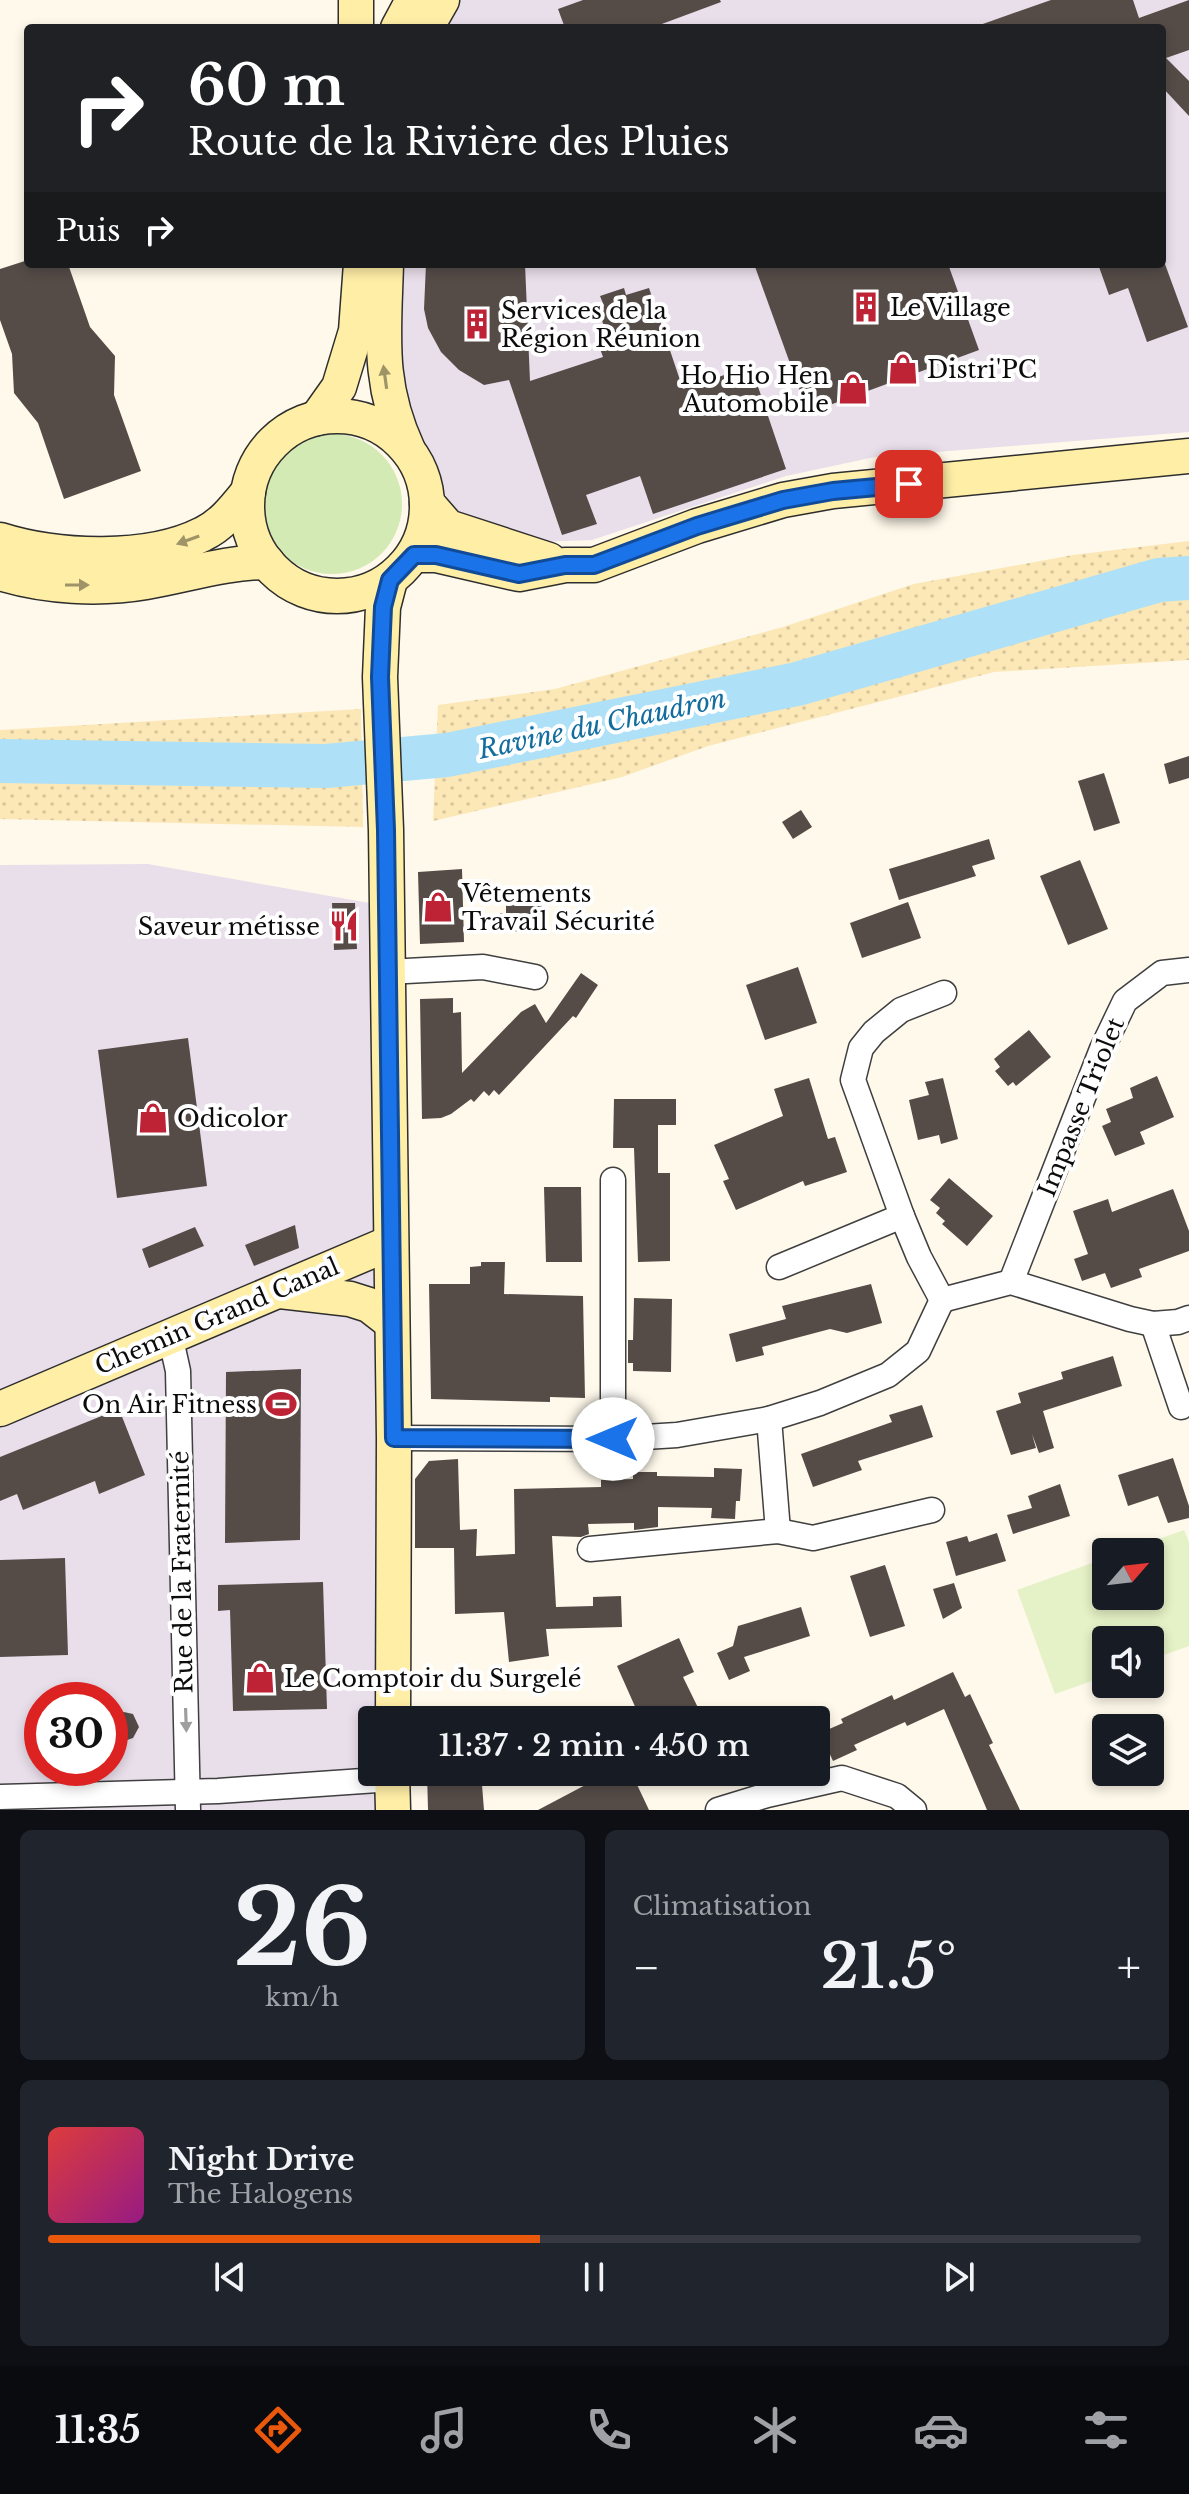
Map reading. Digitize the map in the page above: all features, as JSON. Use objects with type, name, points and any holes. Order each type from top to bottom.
[{"type":"main road","points":[[356,0],[356,24]]},
{"type":"main road","points":[[404,24],[433,6]]},
{"type":"main road","points":[[317,418],[339,387],[356,331],[361,268]]},
{"type":"main road","points":[[386,268],[383,369],[396,425],[422,476],[427,503],[425,530],[414,555],[390,580],[365,593],[338,597],[309,592],[284,579],[267,562],[251,533],[247,507],[248,492],[260,459],[274,441],[294,426],[317,418],[351,416],[383,428],[408,451]]},
{"type":"main road","points":[[414,555],[436,555],[519,574],[565,565],[594,565],[697,526],[783,500],[833,491],[1189,456]]},
{"type":"main road","points":[[0,540],[49,551],[97,554],[164,547],[204,534],[221,522],[248,492]]},
{"type":"main road","points":[[427,503],[448,527],[565,565]]},
{"type":"main road","points":[[0,573],[64,585],[124,585],[233,564],[267,562]]},
{"type":"main road","points":[[390,580],[383,607],[380,677],[386,830],[394,1438],[393,1706]]},
{"type":"main road","points":[[338,597],[370,639],[380,677]]},
{"type":"main road","name":"Chemin Grand Canal","points":[[0,1409],[390,1243]]},
{"type":"main road","points":[[275,1290],[350,1299],[369,1305],[391,1322]]},
{"type":"street","points":[[387,972],[483,967],[535,977]]},
{"type":"street","name":"Impasse Triolet","points":[[1011,1282],[1102,1049],[1125,1001],[1162,973],[1189,970]]},
{"type":"street","points":[[942,1300],[902,1216],[853,1080],[861,1048],[874,1032],[901,1010],[944,993]]},
{"type":"street","points":[[613,1180],[613,1439]]},
{"type":"street","points":[[779,1267],[902,1216]]},
{"type":"street","points":[[942,1300],[1011,1282],[1153,1324],[1189,1318]]},
{"type":"street","points":[[394,1438],[613,1439],[677,1435],[769,1419],[820,1403],[888,1375],[918,1351],[942,1300]]},
{"type":"street","points":[[1153,1324],[1181,1407]]},
{"type":"street","name":"Rue de la Fraternité","points":[[170,1335],[178,1371],[188,1800]]},
{"type":"street","points":[[769,1419],[778,1531]]},
{"type":"street","points":[[590,1549],[778,1531],[813,1538],[932,1510]]},
{"type":"street","points":[[718,1810],[842,1778],[897,1796],[914,1810]]},
{"type":"street","points":[[0,1797],[188,1800],[393,1787]]},
{"type":"shaded area","points":[[422,0],[1189,0],[1189,432],[875,457],[786,476],[592,540],[540,542],[468,527],[450,507],[430,454],[363,362],[368,268],[1166,268],[1166,24],[411,24]]},
{"type":"shaded area","points":[[148,864],[387,906],[393,1706],[358,1706],[358,1786],[380,1786],[393,1810],[0,1810],[0,865]]},
{"type":"green space","points":[[332,434],[359,439],[382,454],[397,477],[402,504],[397,531],[382,554],[359,569],[332,574],[305,569],[282,554],[267,531],[262,504],[267,477],[282,454],[305,439]]},
{"type":"green space","points":[[1184,1530],[1189,1542],[1189,1646],[1164,1655],[1164,1626],[1092,1626],[1092,1681],[1055,1694],[1017,1590],[1092,1563],[1092,1610],[1164,1610],[1164,1538],[1161,1538]]},
{"type":"sand","points":[[1189,541],[1189,660],[994,672],[708,746],[622,777],[433,821],[438,705],[555,689],[783,627],[914,584],[1073,555]]},
{"type":"sand","points":[[361,709],[363,827],[0,819],[0,730]]},
{"type":"building","points":[[583,0],[721,2],[662,24],[564,24],[558,9]]},
{"type":"building","points":[[1051,0],[1133,0],[1139,18],[1189,0],[1189,50],[1166,58],[1166,24],[983,24]]},
{"type":"building","points":[[1166,58],[1189,81],[1189,116],[1166,91]]},
{"type":"building","points":[[24,261],[24,268],[69,268],[90,327],[115,356],[114,395],[141,471],[64,499],[38,423],[14,393],[12,354],[0,320],[0,269]]},
{"type":"building","points":[[1166,267],[1188,327],[1147,342],[1128,288],[1109,295],[1099,268]]},
{"type":"building","points":[[426,268],[525,268],[530,381],[603,357],[599,346],[609,342],[598,308],[604,306],[600,296],[624,288],[626,295],[649,288],[683,389],[751,366],[786,469],[653,514],[640,476],[586,495],[597,524],[562,535],[509,380],[484,385],[459,370],[441,352],[428,328],[424,309]]},
{"type":"building","name":"Le Village","points":[[755,268],[949,268],[979,350],[808,413]]},
{"type":"building","points":[[1189,756],[1189,778],[1169,784],[1164,764]]},
{"type":"building","points":[[1104,773],[1120,823],[1094,831],[1078,781]]},
{"type":"building","points":[[801,810],[812,827],[793,839],[782,822]]},
{"type":"building","points":[[989,839],[995,859],[972,866],[976,876],[899,900],[889,869]]},
{"type":"building","points":[[1080,860],[1108,929],[1068,945],[1040,876]]},
{"type":"building","points":[[462,869],[464,942],[420,944],[418,872]]},
{"type":"building","points":[[542,899],[543,930],[500,932],[500,913],[506,913],[506,900]]},
{"type":"building","points":[[908,902],[921,938],[862,958],[850,923]]},
{"type":"building","points":[[332,903],[355,903],[357,949],[334,950]]},
{"type":"building","points":[[798,967],[817,1023],[765,1040],[746,985]]},
{"type":"building","points":[[581,973],[598,985],[576,1018],[573,1016],[499,1095],[494,1090],[489,1096],[484,1091],[474,1102],[471,1099],[451,1114],[422,1119],[420,999],[453,998],[453,1013],[461,1012],[462,1073],[521,1012],[535,1004],[546,1023]]},
{"type":"building","points":[[1029,1030],[1051,1057],[1016,1086],[1013,1082],[1008,1086],[995,1071],[1000,1067],[994,1059]]},
{"type":"building","name":"Odicolor","points":[[188,1038],[207,1186],[117,1198],[98,1050]]},
{"type":"building","points":[[1157,1076],[1174,1117],[1140,1132],[1145,1144],[1115,1156],[1102,1126],[1111,1122],[1106,1109],[1133,1098],[1130,1088]]},
{"type":"building","points":[[809,1078],[828,1139],[835,1137],[847,1172],[805,1186],[803,1181],[736,1210],[723,1181],[729,1179],[714,1145],[783,1116],[774,1089]]},
{"type":"building","points":[[943,1078],[958,1139],[941,1144],[939,1135],[918,1140],[909,1100],[929,1095],[925,1082]]},
{"type":"building","points":[[614,1099],[676,1099],[676,1125],[658,1125],[658,1173],[670,1173],[670,1261],[638,1262],[634,1148],[613,1148]]},
{"type":"building","points":[[949,1178],[993,1216],[967,1246],[942,1224],[945,1221],[936,1213],[940,1208],[930,1200]]},
{"type":"building","points":[[544,1187],[581,1187],[582,1262],[546,1262]]},
{"type":"building","points":[[1173,1189],[1189,1231],[1189,1251],[1139,1269],[1142,1277],[1111,1288],[1105,1273],[1082,1281],[1074,1259],[1088,1254],[1073,1211],[1108,1199],[1112,1212]]},
{"type":"building","points":[[295,1225],[299,1248],[254,1266],[245,1245]]},
{"type":"building","points":[[195,1227],[204,1246],[149,1268],[142,1249]]},
{"type":"building","points":[[481,1262],[505,1262],[504,1294],[583,1296],[585,1398],[550,1397],[550,1402],[431,1399],[429,1284],[470,1284],[470,1267],[481,1266]]},
{"type":"building","points":[[871,1284],[882,1323],[847,1333],[830,1329],[762,1347],[764,1355],[736,1362],[729,1334],[786,1319],[782,1306]]},
{"type":"building","points":[[634,1298],[672,1299],[671,1372],[633,1371],[633,1363],[628,1363],[628,1340],[633,1340]]},
{"type":"building","points":[[1113,1356],[1122,1386],[1043,1411],[1054,1448],[1039,1453],[1032,1434],[1036,1448],[1011,1455],[996,1411],[1021,1403],[1018,1393],[1063,1379],[1061,1372]]},
{"type":"building","points":[[301,1369],[300,1540],[225,1543],[226,1372]]},
{"type":"building","points":[[922,1405],[933,1437],[858,1461],[862,1470],[813,1487],[801,1454],[892,1422],[889,1415]]},
{"type":"building","points":[[119,1409],[145,1475],[99,1494],[95,1481],[23,1510],[17,1494],[0,1501],[0,1457]]},
{"type":"building","points":[[1173,1458],[1189,1506],[1189,1518],[1168,1523],[1158,1496],[1128,1506],[1118,1475]]},
{"type":"building","points":[[458,1459],[460,1530],[477,1529],[476,1556],[515,1554],[514,1489],[601,1487],[601,1480],[633,1479],[633,1472],[657,1472],[657,1476],[714,1477],[714,1468],[742,1469],[740,1501],[736,1501],[735,1519],[711,1518],[712,1508],[658,1507],[658,1527],[634,1530],[634,1523],[588,1524],[589,1534],[581,1537],[552,1536],[556,1607],[593,1606],[593,1597],[621,1596],[622,1627],[546,1629],[549,1656],[509,1662],[504,1612],[455,1614],[454,1548],[415,1548],[415,1479],[429,1461]]},
{"type":"building","points":[[1060,1484],[1070,1516],[1013,1534],[1007,1515],[1032,1508],[1028,1496]]},
{"type":"building","points":[[997,1533],[1006,1561],[956,1576],[946,1542],[967,1536],[969,1542]]},
{"type":"building","points":[[65,1558],[68,1655],[0,1657],[0,1560]]},
{"type":"building","points":[[885,1565],[905,1626],[870,1637],[850,1576]]},
{"type":"building","points":[[323,1582],[327,1709],[233,1711],[230,1610],[218,1611],[218,1585]]},
{"type":"building","points":[[954,1583],[962,1608],[943,1619],[933,1589]]},
{"type":"building","points":[[801,1607],[810,1636],[744,1657],[750,1671],[729,1680],[717,1653],[733,1646],[738,1626]]},
{"type":"building","points":[[679,1638],[694,1672],[683,1677],[697,1706],[635,1706],[617,1666]]},
{"type":"building","points":[[953,1672],[965,1697],[970,1694],[993,1743],[989,1745],[1020,1810],[987,1810],[944,1709],[907,1726],[905,1722],[854,1745],[857,1750],[833,1761],[830,1729],[843,1723],[841,1719],[892,1695],[894,1700]]},
{"type":"building","points":[[128,1713],[133,1714],[139,1727],[133,1738],[128,1740]]},
{"type":"building","points":[[427,1786],[482,1786],[484,1810],[428,1810]]},
{"type":"building","points":[[583,1786],[638,1786],[649,1810],[538,1810]]},
{"type":"waterway","name":"Ravine du Chaudron","points":[[0,761],[326,766],[447,755],[797,684],[1159,580],[1189,578]]},
{"type":"place","name":"Le Village","points":[[866,307]]},
{"type":"place","name":"Services de la Région Réunion","points":[[477,324]]},
{"type":"place","name":"Distri'PC","points":[[903,369]]},
{"type":"place","name":"Ho Hio Hen Automobile","points":[[853,389]]},
{"type":"place","name":"Vêtements Travail Sécurité","points":[[438,907]]},
{"type":"place","name":"Saveur métisse","points":[[344,926]]},
{"type":"place","name":"Odicolor","points":[[153,1118]]},
{"type":"place","name":"On Air Fitness","points":[[281,1404]]},
{"type":"place","name":"Le Comptoir du Surgelé","points":[[260,1678]]},
{"type":"route","points":[[613,1439],[394,1438],[386,830],[380,677],[383,607],[390,580],[414,555],[436,555],[519,574],[565,565],[594,565],[697,526],[783,500],[833,491],[909,484]]}]
